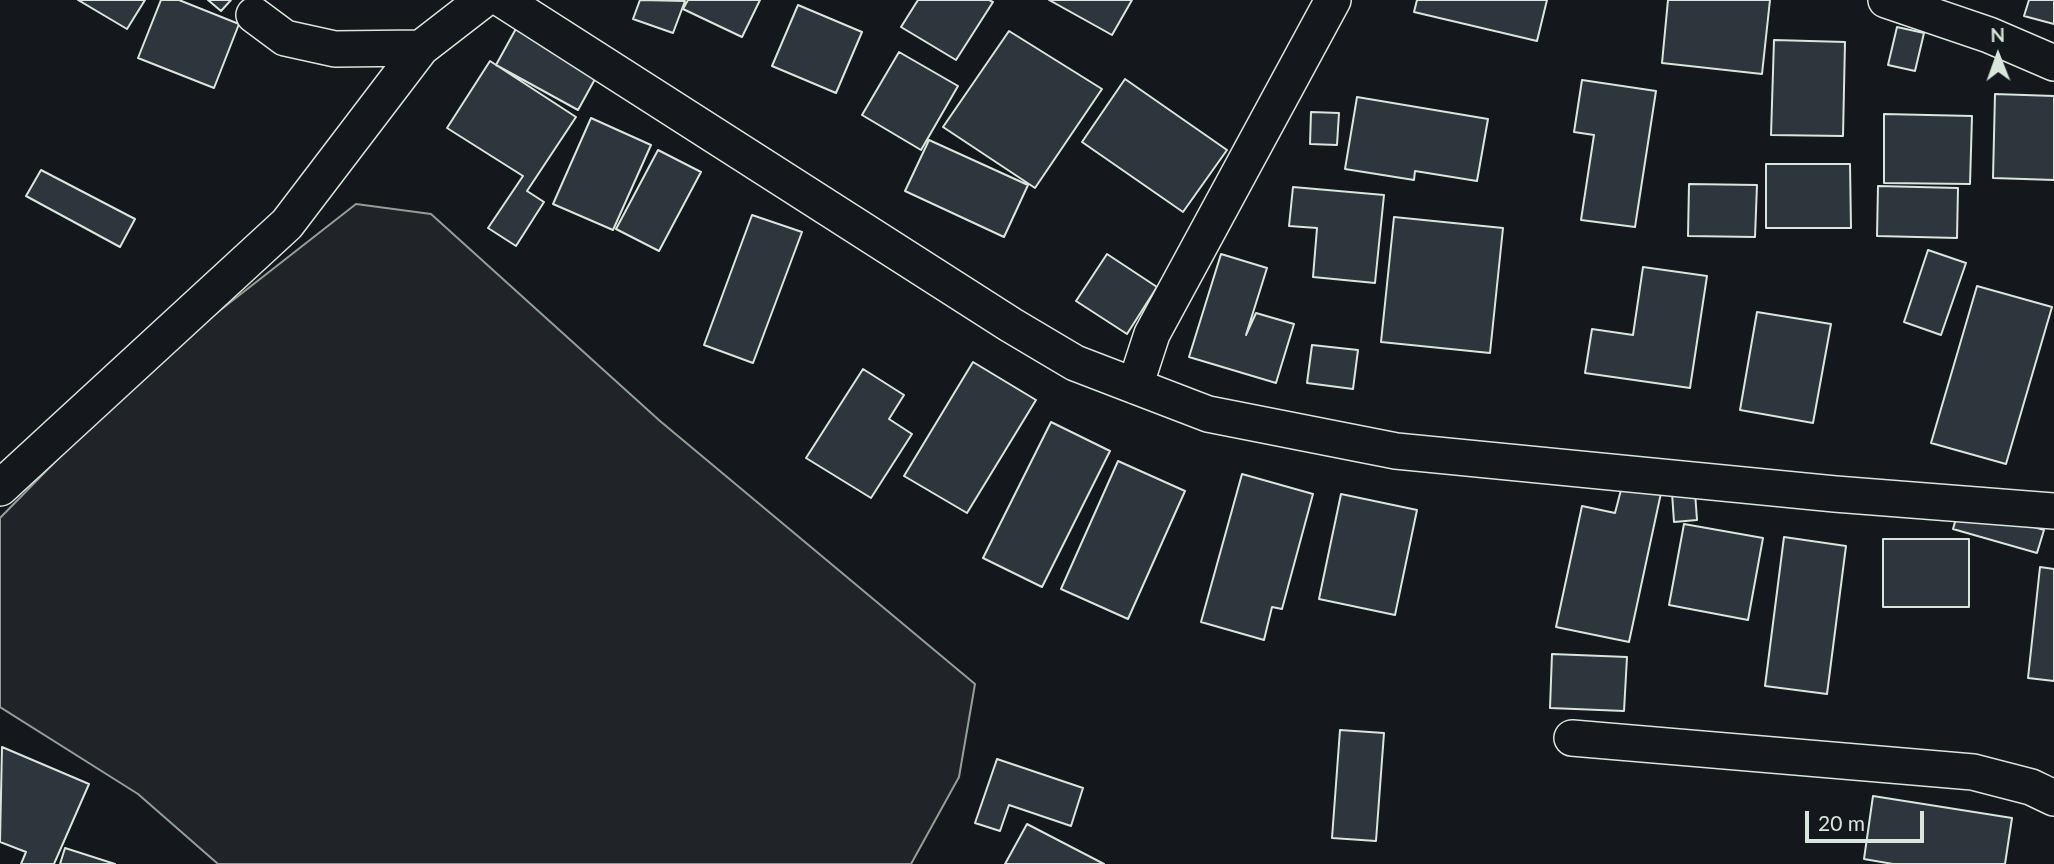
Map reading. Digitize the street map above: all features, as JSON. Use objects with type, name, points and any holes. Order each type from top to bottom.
[{"type":"street","points":[[0,488],[287,224],[421,48],[483,0]]},
{"type":"street","points":[[503,0],[1011,325],[1075,363],[1208,414],[1396,451],[1821,492],[2054,511]]},
{"type":"street","points":[[1135,386],[1152,334],[1334,0]]},
{"type":"street","points":[[1886,0],[1989,35],[2054,63]]},
{"type":"street","points":[[254,15],[285,38],[334,49],[421,48]]},
{"type":"street","points":[[1572,738],[1973,772],[2031,787],[2054,798]]},
{"type":"shaded area","points":[[356,204],[431,214],[660,421],[975,684],[959,777],[911,864],[218,864],[138,794],[0,707],[0,518],[150,365]]},
{"type":"building","points":[[78,0],[145,0],[127,29]]},
{"type":"building","points":[[161,0],[179,0],[239,24],[214,88],[138,58]]},
{"type":"building","points":[[208,0],[231,0],[221,11]]},
{"type":"building","points":[[640,0],[685,1],[673,33],[633,19]]},
{"type":"building","points":[[688,0],[760,0],[742,37],[683,9]]},
{"type":"building","points":[[918,0],[993,2],[956,60],[901,27]]},
{"type":"building","points":[[1049,0],[1132,0],[1112,35]]},
{"type":"building","points":[[1417,0],[1547,0],[1537,41],[1414,12]]},
{"type":"building","points":[[1668,0],[1770,0],[1762,74],[1662,63]]},
{"type":"building","points":[[2029,0],[2054,0],[2054,24],[2024,16]]},
{"type":"building","points":[[798,5],[862,32],[836,93],[772,66]]},
{"type":"building","points":[[518,25],[600,70],[578,110],[496,65]]},
{"type":"building","points":[[1897,27],[1924,33],[1915,71],[1888,65]]},
{"type":"building","points":[[1009,31],[1102,89],[1035,188],[943,127]]},
{"type":"building","points":[[1774,40],[1845,42],[1843,136],[1771,135]]},
{"type":"building","points":[[899,52],[958,86],[921,150],[862,115]]},
{"type":"building","points":[[490,61],[576,117],[527,191],[544,202],[516,246],[488,228],[523,176],[447,128]]},
{"type":"building","points":[[1125,79],[1227,150],[1183,212],[1082,142]]},
{"type":"building","points":[[1582,80],[1656,91],[1635,227],[1581,220],[1594,135],[1574,132]]},
{"type":"building","points":[[1995,94],[2054,96],[2054,180],[1993,178]]},
{"type":"building","points":[[1357,97],[1488,119],[1477,181],[1415,171],[1414,180],[1345,169]]},
{"type":"building","points":[[1311,112],[1339,113],[1337,145],[1310,144]]},
{"type":"building","points":[[1884,114],[1972,116],[1970,184],[1884,183]]},
{"type":"building","points":[[591,118],[651,145],[613,230],[553,204]]},
{"type":"building","points":[[929,140],[1028,185],[1004,237],[905,191]]},
{"type":"building","points":[[658,150],[701,172],[659,251],[616,229]]},
{"type":"building","points":[[1766,164],[1850,164],[1851,228],[1766,228]]},
{"type":"building","points":[[41,170],[135,219],[120,247],[26,196]]},
{"type":"building","points":[[1689,184],[1757,185],[1755,237],[1688,236]]},
{"type":"building","points":[[1878,186],[1958,188],[1957,238],[1877,236]]},
{"type":"building","points":[[1293,187],[1384,195],[1375,283],[1313,277],[1317,228],[1289,226]]},
{"type":"building","points":[[752,215],[802,232],[753,363],[704,345]]},
{"type":"building","points":[[1394,217],[1503,228],[1490,353],[1381,342]]},
{"type":"building","points":[[1928,250],[1966,263],[1941,335],[1904,322]]},
{"type":"building","points":[[1107,254],[1157,287],[1127,334],[1076,301]]},
{"type":"building","points":[[1221,254],[1267,268],[1246,335],[1256,313],[1294,324],[1276,383],[1189,357]]},
{"type":"building","points":[[1643,267],[1707,276],[1690,388],[1585,373],[1592,329],[1633,335]]},
{"type":"building","points":[[1977,286],[2052,307],[2006,464],[1931,443]]},
{"type":"building","points":[[1757,312],[1831,324],[1813,423],[1740,410]]},
{"type":"building","points":[[1312,345],[1358,350],[1353,389],[1307,383]]},
{"type":"building","points":[[973,362],[1036,400],[967,513],[904,476]]},
{"type":"building","points":[[863,369],[904,395],[889,419],[912,434],[871,498],[806,458]]},
{"type":"building","points":[[1051,422],[1110,451],[1042,587],[983,558]]},
{"type":"building","points":[[1118,461],[1185,491],[1128,619],[1061,589]]},
{"type":"building","points":[[1242,474],[1313,494],[1282,609],[1272,607],[1264,640],[1201,622]]},
{"type":"building","points":[[1622,486],[1661,493],[1629,642],[1556,627],[1582,506],[1615,513]]},
{"type":"building","points":[[1695,492],[1697,520],[1674,522],[1672,493]]},
{"type":"building","points":[[1341,494],[1417,510],[1395,615],[1319,599]]},
{"type":"building","points":[[1960,505],[2044,530],[2037,553],[1953,529]]},
{"type":"building","points":[[1684,524],[1763,538],[1748,620],[1669,605]]},
{"type":"building","points":[[1784,537],[1846,546],[1827,694],[1765,686]]},
{"type":"building","points":[[1883,539],[1969,539],[1969,607],[1883,607]]},
{"type":"building","points":[[2040,567],[2054,569],[2054,681],[2028,678]]},
{"type":"building","points":[[1552,654],[1627,657],[1624,711],[1550,708]]},
{"type":"building","points":[[1340,730],[1384,733],[1376,841],[1332,838]]},
{"type":"building","points":[[2,747],[89,784],[54,864],[21,864],[26,852],[0,842]]},
{"type":"building","points":[[997,759],[1083,788],[1071,826],[1009,805],[1000,831],[975,823]]},
{"type":"building","points":[[1873,796],[2012,818],[2005,864],[1893,864],[1864,859]]},
{"type":"building","points":[[1027,824],[1104,864],[1005,864]]},
{"type":"building","points":[[65,848],[115,864],[60,864]]}]
